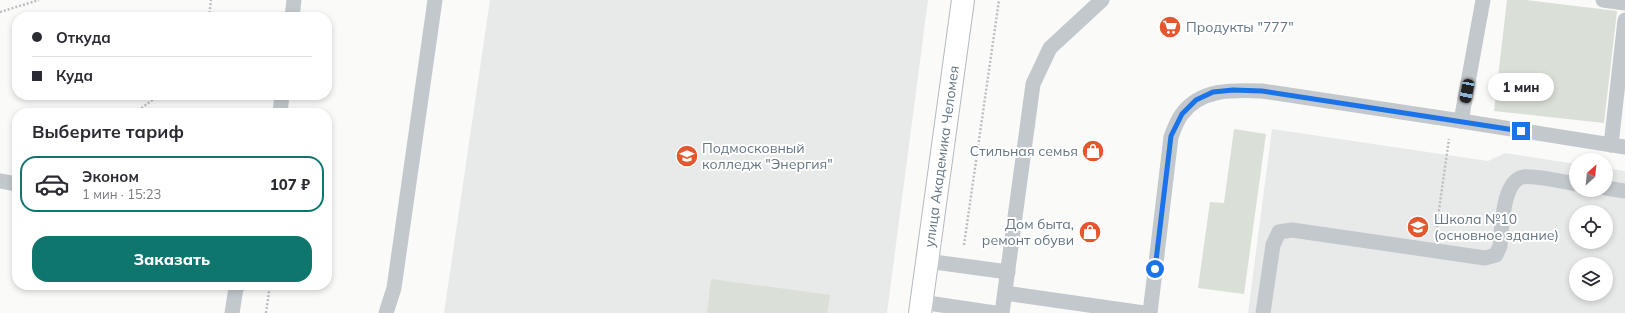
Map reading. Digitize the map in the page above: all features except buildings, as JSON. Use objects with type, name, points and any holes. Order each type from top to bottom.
[{"type":"street","name":"улица Академика Челомея","points":[[921,308],[963,0]]},
{"type":"lane","points":[[293,12],[294,0]]},
{"type":"lane","points":[[386,313],[394,288],[434,0]]},
{"type":"lane","points":[[1002,313],[1033,84],[1050,48],[1102,0]]},
{"type":"lane","points":[[1461,121],[1483,0]]},
{"type":"lane","points":[[1603,0],[1625,3]]},
{"type":"lane","points":[[1150,313],[1171,136],[1182,114],[1196,100],[1213,92],[1233,90],[1262,91],[1618,146],[1625,20]]},
{"type":"lane","points":[[1264,313],[1273,245],[1279,232],[1292,230],[1485,258],[1496,255],[1500,246],[1508,190],[1515,181],[1524,176],[1569,183]]},
{"type":"lane","points":[[0,181],[12,183]]},
{"type":"lane","points":[[1613,189],[1625,191]]},
{"type":"lane","points":[[927,261],[1008,272]]},
{"type":"lane","points":[[232,313],[236,290]]},
{"type":"lane","points":[[1005,293],[1144,313]]},
{"type":"lane","points":[[921,308],[995,313]]},
{"type":"path","points":[[0,12],[39,0]]},
{"type":"path","points":[[210,12],[211,0]]},
{"type":"path","points":[[961,266],[999,0]]},
{"type":"path","points":[[142,108],[152,100]]},
{"type":"path","points":[[1434,250],[1447,155]]},
{"type":"path","points":[[266,313],[269,290]]},
{"type":"shaded area","name":"Подмосковный колледж \"Энергия\"","points":[[490,0],[928,0],[887,313],[444,313]]},
{"type":"shaded area","points":[[1507,0],[1526,0],[1617,11],[1604,123],[1494,111]]},
{"type":"shaded area","points":[[1234,129],[1266,134],[1244,294],[1198,288],[1210,202],[1224,203]]},
{"type":"shaded area","name":"Школа №10 (основное здание)","points":[[1272,129],[1488,161],[1505,153],[1569,163],[1569,197],[1613,197],[1613,169],[1625,171],[1625,313],[1248,313]]},
{"type":"shaded area","points":[[711,279],[830,295],[827,313],[707,313]]},
{"type":"place","name":"Продукты \"777\"","points":[[1170,27]]},
{"type":"place","name":"Стильная семья","points":[[1093,151]]},
{"type":"place","name":"Подмосковный колледж \"Энергия\"","points":[[687,156]]},
{"type":"place","name":"Школа №10 (основное здание)","points":[[1418,227]]},
{"type":"place","name":"Дом быта, ремонт обуви","points":[[1090,232]]},
{"type":"route","points":[[1155,269],[1171,136],[1182,114],[1196,100],[1213,92],[1233,90],[1262,91],[1521,131]]}]
